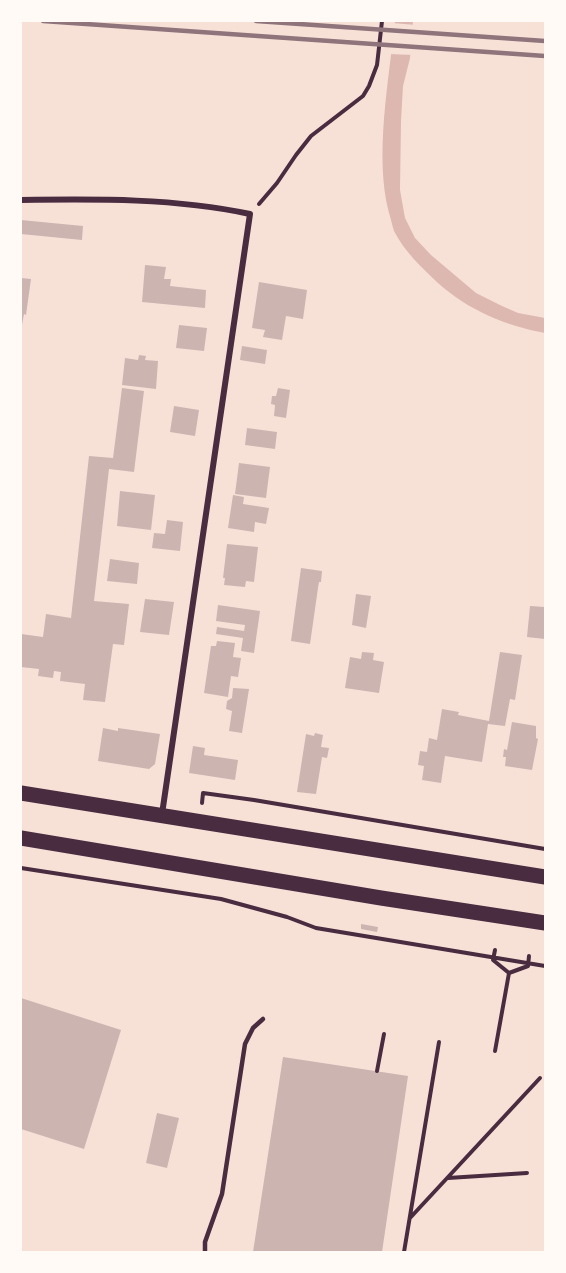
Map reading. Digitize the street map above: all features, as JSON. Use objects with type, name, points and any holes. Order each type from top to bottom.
[{"type":"main road","points":[[21,793],[545,877]]},
{"type":"main road","points":[[21,838],[545,923]]},
{"type":"street","points":[[21,200],[85,199],[176,202],[250,214],[162,816]]},
{"type":"lane","points":[[205,1252],[205,1242],[222,1194],[245,1044],[254,1028],[263,1019]]},
{"type":"path","points":[[250,214],[277,183],[311,136],[363,96],[377,65],[382,21]]},
{"type":"path","points":[[203,793],[545,849]]},
{"type":"path","points":[[21,868],[213,898],[287,917],[316,928],[545,966]]},
{"type":"path","points":[[495,950],[493,960],[509,973]]},
{"type":"path","points":[[509,973],[528,966],[529,956]]},
{"type":"path","points":[[495,1051],[509,973]]},
{"type":"path","points":[[377,1071],[384,1034]]},
{"type":"path","points":[[404,1252],[439,1042]]},
{"type":"path","points":[[409,1219],[540,1078]]},
{"type":"path","points":[[447,1178],[527,1173]]},
{"type":"shaded area","points":[[395,21],[413,21],[410,58],[403,86],[401,121],[400,190],[405,218],[415,238],[431,255],[476,293],[518,313],[545,318],[545,333],[488,316],[450,293],[420,265],[394,231],[385,191],[383,143]]},
{"type":"pier","points":[[392,23],[416,25],[413,55],[389,54]]},
{"type":"building","points":[[21,220],[83,226],[82,240],[21,234]]},
{"type":"building","points":[[145,265],[166,267],[164,279],[171,279],[170,286],[206,290],[205,308],[142,302]]},
{"type":"building","points":[[21,278],[31,279],[26,315],[24,314],[22,325],[21,325]]},
{"type":"building","points":[[259,282],[307,290],[303,319],[286,316],[282,340],[263,337],[265,330],[252,328]]},
{"type":"building","points":[[179,325],[207,328],[204,351],[176,348]]},
{"type":"building","points":[[242,346],[267,350],[265,364],[240,360]]},
{"type":"building","points":[[139,355],[146,356],[145,360],[158,361],[156,389],[122,385],[125,358],[138,360]]},
{"type":"building","points":[[122,388],[144,391],[134,472],[109,469],[94,601],[129,604],[124,645],[113,644],[105,702],[83,700],[85,684],[60,681],[61,672],[54,671],[53,678],[38,676],[39,669],[21,667],[21,634],[43,637],[46,614],[71,618],[89,456],[113,458]]},
{"type":"building","points":[[278,388],[290,390],[286,418],[274,416],[275,405],[271,404],[272,396],[276,396]]},
{"type":"building","points":[[174,406],[199,410],[195,436],[170,432]]},
{"type":"building","points":[[247,428],[277,432],[275,449],[245,445]]},
{"type":"building","points":[[239,463],[270,467],[266,498],[235,494]]},
{"type":"building","points":[[120,491],[155,495],[151,530],[117,526]]},
{"type":"building","points":[[233,495],[244,497],[243,504],[269,508],[266,524],[255,522],[254,532],[228,528]]},
{"type":"building","points":[[167,520],[183,522],[180,551],[152,548],[154,533],[165,534]]},
{"type":"building","points":[[227,544],[258,547],[254,582],[246,581],[245,587],[224,585]]},
{"type":"building","points":[[110,559],[139,563],[137,584],[107,581]]},
{"type":"building","points":[[301,568],[322,571],[310,644],[291,641]]},
{"type":"building","points":[[356,594],[371,596],[366,628],[352,625]]},
{"type":"building","points":[[145,599],[174,602],[169,635],[140,632]]},
{"type":"building","points":[[218,605],[260,611],[254,653],[241,651],[243,638],[216,634],[217,627],[244,631],[245,625],[216,621]]},
{"type":"building","points":[[530,606],[545,607],[545,639],[527,637]]},
{"type":"building","points":[[217,641],[235,643],[233,657],[241,658],[238,677],[231,676],[228,697],[204,693],[211,646],[216,646]]},
{"type":"building","points":[[362,652],[374,653],[373,660],[384,662],[379,693],[345,688],[350,657],[361,659]]},
{"type":"building","points":[[500,652],[522,655],[515,700],[510,699],[505,726],[488,724],[482,762],[445,756],[441,783],[422,780],[424,766],[418,765],[420,751],[427,752],[429,738],[437,740],[442,709],[459,712],[458,715],[489,721]]},
{"type":"building","points":[[233,688],[249,689],[242,733],[229,731],[232,711],[226,709],[227,701],[232,698]]},
{"type":"building","points":[[512,722],[536,726],[536,738],[538,739],[532,770],[505,766],[504,749],[507,750]]},
{"type":"building","points":[[103,728],[160,734],[155,764],[149,769],[98,761]]},
{"type":"building","points":[[315,733],[323,735],[321,747],[329,748],[327,758],[322,757],[316,794],[297,792],[306,734],[314,736]]},
{"type":"building","points":[[193,746],[205,748],[204,755],[238,760],[235,780],[189,773]]},
{"type":"building","points":[[361,924],[378,927],[377,932],[361,929]]},
{"type":"building","points":[[21,998],[121,1030],[84,1149],[21,1129]]},
{"type":"building","points":[[283,1057],[408,1076],[382,1252],[253,1252]]},
{"type":"building","points":[[157,1113],[179,1118],[167,1168],[146,1163]]},
{"type":"railway","points":[[43,21],[545,56]]},
{"type":"railway","points":[[256,21],[545,41]]}]
